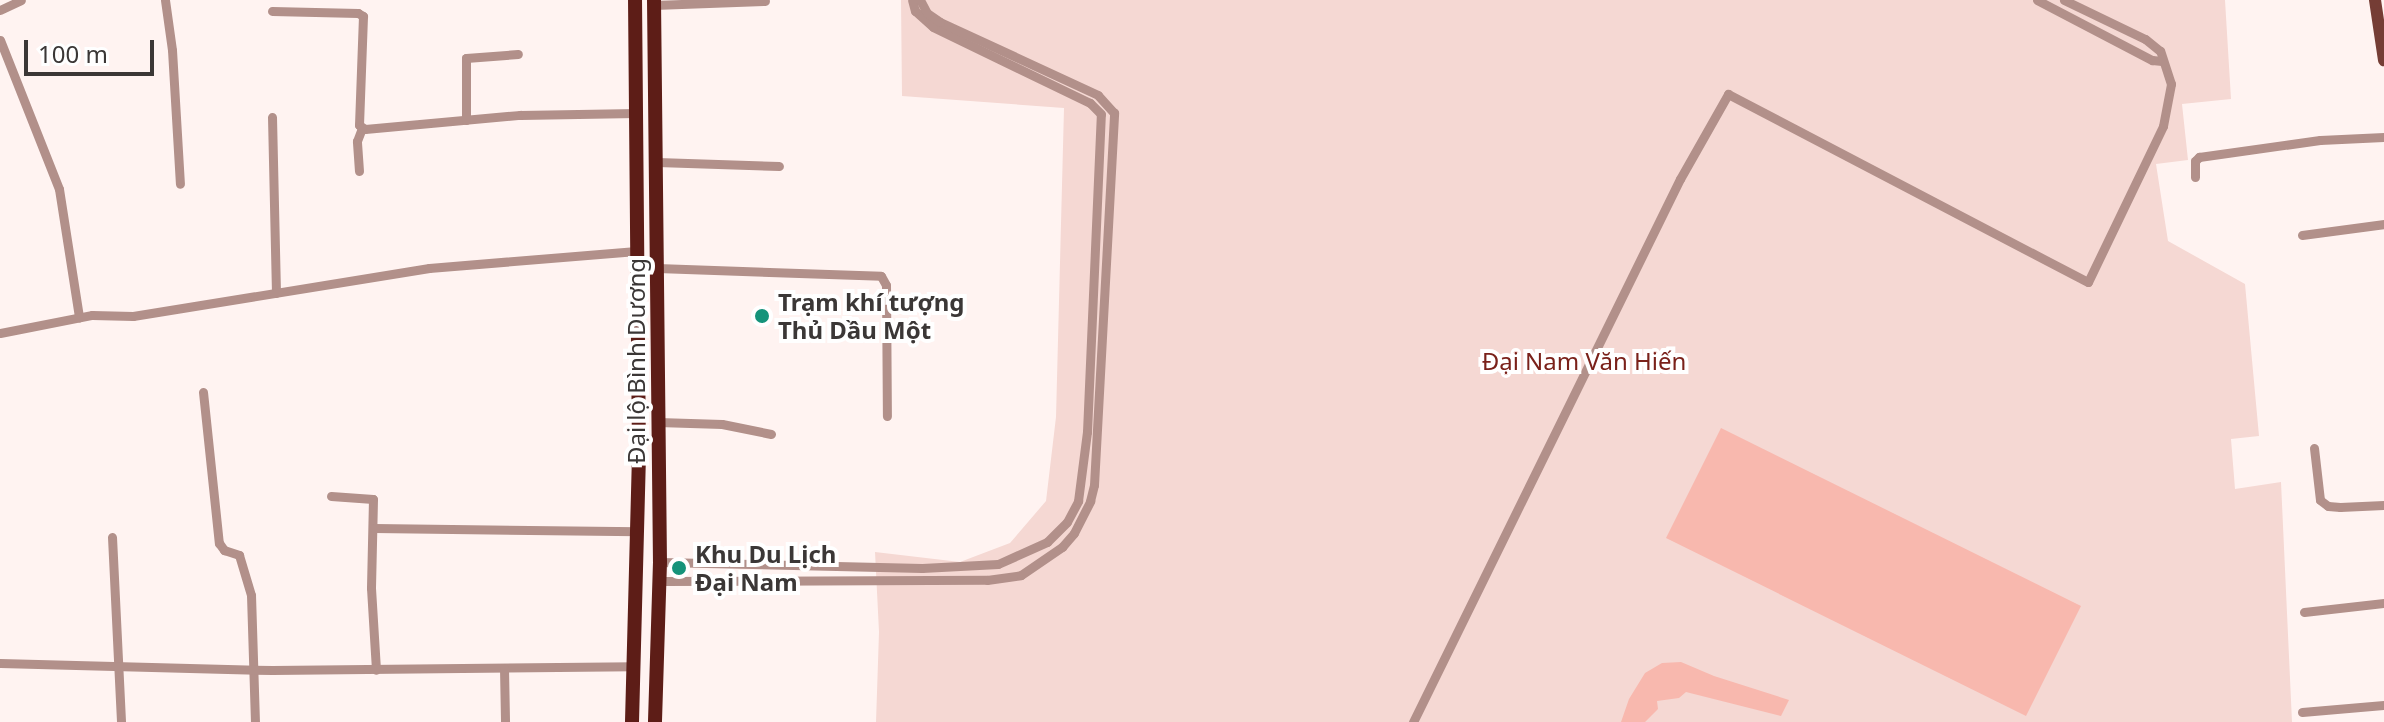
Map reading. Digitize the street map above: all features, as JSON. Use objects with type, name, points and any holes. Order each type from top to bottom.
[{"type":"highway","name":"Đại lộ Bình Dương","points":[[632,722],[638,531],[635,0]]},
{"type":"highway","name":"Đại lộ Bình Dương","points":[[654,3],[660,562],[655,722]]},
{"type":"highway","points":[[637,561],[660,562]]},
{"type":"highway","points":[[637,579],[660,581]]},
{"type":"main road","points":[[2375,0],[2384,60]]},
{"type":"street","points":[[0,10],[21,0]]},
{"type":"street","points":[[165,0],[172,50],[180,184]]},
{"type":"street","points":[[660,562],[908,568],[998,564],[1047,542],[1067,522],[1078,501],[1087,432],[1101,114],[1090,103],[933,27],[915,11],[912,0]]},
{"type":"street","points":[[660,581],[987,580],[1021,575],[1062,547],[1074,533],[1090,501],[1095,470],[1114,113],[1098,95],[940,22],[927,13],[920,0]]},
{"type":"street","points":[[2037,0],[2152,60],[2162,61]]},
{"type":"street","points":[[1413,722],[1680,179],[1728,94],[2088,282],[2168,115],[2171,84],[2160,51],[2145,39],[2064,0]]},
{"type":"street","points":[[654,3],[765,1]]},
{"type":"street","points":[[272,11],[358,13],[363,16],[362,128],[357,141],[359,171]]},
{"type":"street","points":[[0,40],[59,189],[79,317]]},
{"type":"street","points":[[466,120],[466,58],[518,54]]},
{"type":"street","points":[[362,128],[520,115],[636,113]]},
{"type":"street","points":[[272,117],[276,293]]},
{"type":"street","points":[[2195,177],[2195,161],[2199,157],[2320,140],[2384,137]]},
{"type":"street","points":[[657,162],[779,166]]},
{"type":"street","points":[[2302,235],[2384,224]]},
{"type":"street","points":[[0,333],[79,317],[133,316],[429,268],[636,251]]},
{"type":"street","points":[[657,268],[881,276],[886,285],[887,416]]},
{"type":"street","points":[[203,392],[219,543],[224,550],[239,555],[253,606],[255,722]]},
{"type":"street","points":[[658,422],[722,424],[771,434]]},
{"type":"street","points":[[2314,448],[2320,500],[2328,506],[2340,507],[2384,505]]},
{"type":"street","points":[[331,496],[373,499],[371,588],[376,670]]},
{"type":"street","points":[[374,528],[638,531]]},
{"type":"street","points":[[112,537],[121,722]]},
{"type":"street","points":[[677,581],[678,562]]},
{"type":"street","points":[[2304,612],[2384,603]]},
{"type":"street","points":[[0,663],[376,670],[633,666]]},
{"type":"street","points":[[504,668],[505,722]]},
{"type":"street","points":[[2302,712],[2384,705]]},
{"type":"green space","name":"Đại Nam Văn Hiến","points":[[901,0],[2225,0],[2231,99],[2182,104],[2188,160],[2156,164],[2168,241],[2245,284],[2259,436],[2231,439],[2235,489],[2281,482],[2292,722],[876,722],[879,632],[875,552],[960,562],[1010,543],[1046,501],[1056,417],[1064,108],[902,96]]},
{"type":"shaded area","points":[[1721,428],[2081,606],[2026,716],[1666,538]]},
{"type":"shaded area","points":[[1681,662],[1789,700],[1781,716],[1686,692],[1679,698],[1657,701],[1658,709],[1645,722],[1621,722],[1629,699],[1645,673],[1662,663]]},
{"type":"place","name":"Trạm khí tượng Thủ Dầu Một","points":[[762,316]]},
{"type":"place","name":"Khu Du Lịch Đại Nam","points":[[679,568]]}]
